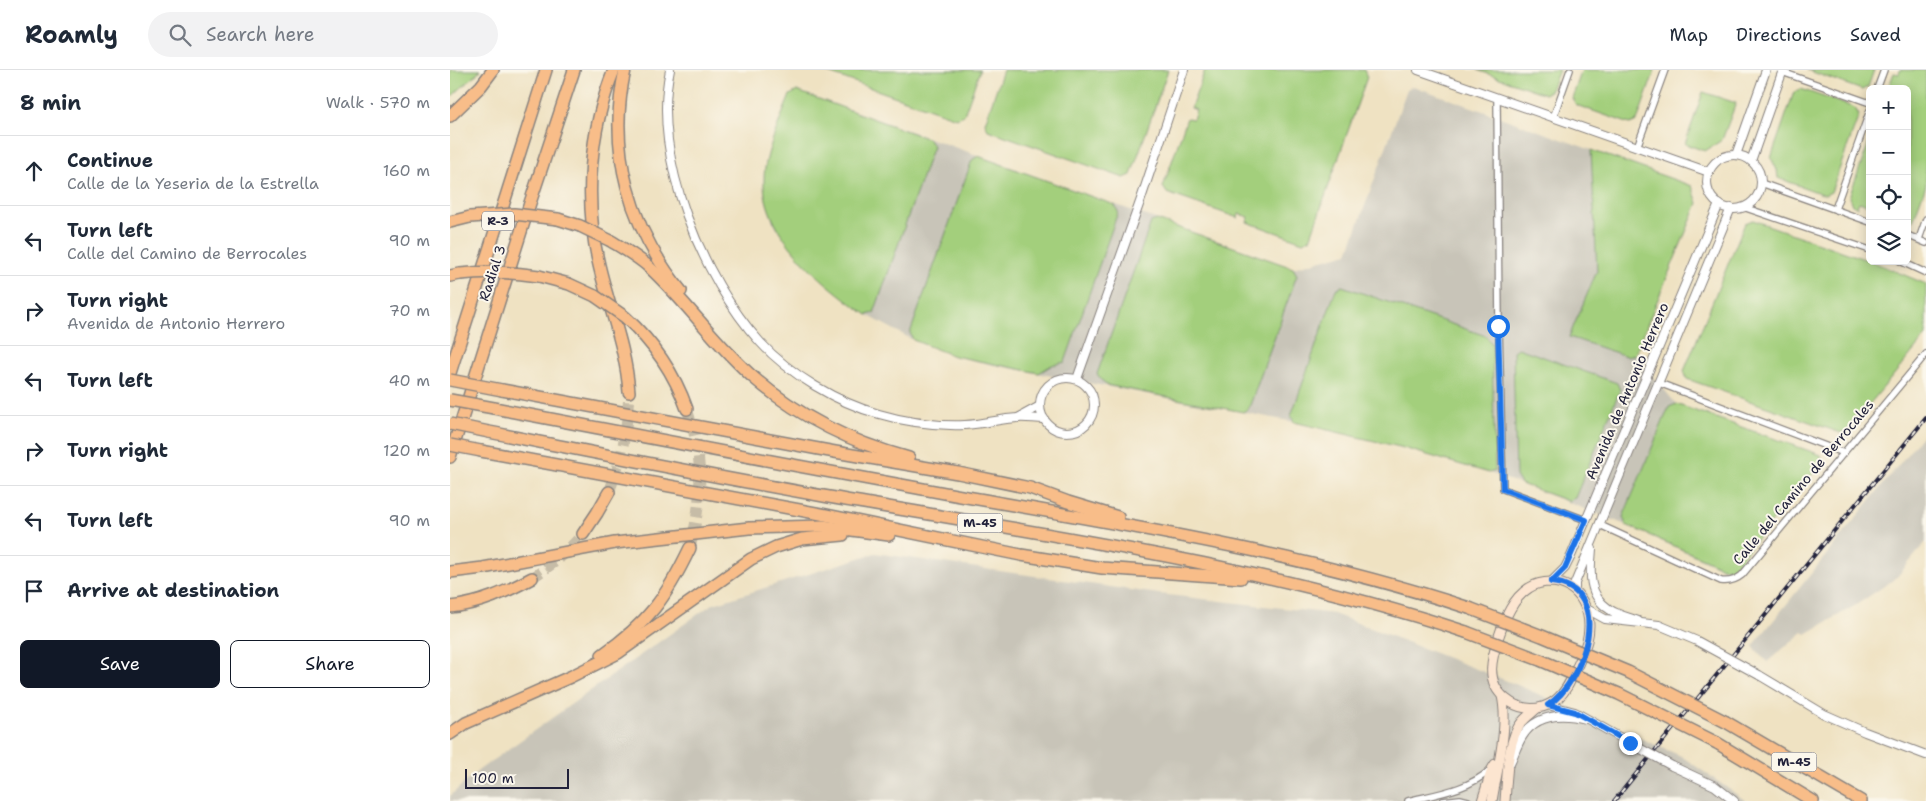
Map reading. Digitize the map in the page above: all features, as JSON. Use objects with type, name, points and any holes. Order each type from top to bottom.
[{"type":"highway","points":[[450,116],[481,86],[493,70]]},
{"type":"highway","name":"Radial 3","points":[[450,373],[546,70]]},
{"type":"highway","name":"Radial 3","points":[[450,457],[574,70]]},
{"type":"highway","points":[[614,70],[600,112],[594,144],[590,192],[591,222],[599,266],[628,370],[629,392]]},
{"type":"highway","points":[[624,70],[619,134],[622,166],[627,189],[640,228],[668,275],[742,366]]},
{"type":"highway","points":[[450,222],[470,217],[514,214],[558,220],[580,226],[612,241],[648,267],[753,378],[780,398],[811,418],[840,432],[896,454],[958,472]]},
{"type":"highway","points":[[455,275],[488,271],[514,272],[569,284],[595,296],[626,317],[660,353],[680,388],[687,409]]},
{"type":"highway","points":[[450,380],[835,452],[958,472],[1030,488],[1068,502],[1119,517],[1138,526]]},
{"type":"highway","name":"M-45","points":[[450,400],[830,472],[1138,526],[1252,550],[1417,591],[1469,608],[1542,636],[1628,672],[1726,722],[1861,801]]},
{"type":"highway","name":"M-45","points":[[450,424],[829,497],[1194,561],[1411,614],[1466,632],[1540,660],[1619,694],[1717,743],[1813,801]]},
{"type":"highway","points":[[450,445],[802,510],[983,548]]},
{"type":"highway","points":[[583,534],[609,492]]},
{"type":"highway","points":[[452,572],[615,544],[749,528],[822,526],[983,548],[1102,568],[1241,578],[1255,576]]},
{"type":"highway","points":[[450,734],[466,723],[570,677],[618,653],[732,571],[776,546],[802,539],[830,535],[899,537]]},
{"type":"highway","points":[[570,677],[605,653],[644,622],[664,597],[690,548]]},
{"type":"highway","points":[[450,607],[494,597],[532,578]]},
{"type":"main road","points":[[1492,801],[1505,722],[1505,708],[1502,696],[1495,686],[1491,668],[1492,658],[1508,612],[1521,594],[1539,583],[1559,583],[1582,598],[1590,623],[1587,640],[1579,663],[1566,688],[1557,699],[1548,705],[1536,709],[1517,729],[1508,765],[1505,801]]},
{"type":"main road","points":[[1502,696],[1519,707],[1536,709]]},
{"type":"main road","points":[[1482,801],[1492,769],[1499,760]]},
{"type":"street","points":[[670,70],[667,112],[669,148],[685,211],[715,279],[736,313],[762,344],[794,372],[839,399],[878,414],[931,424],[965,425],[1018,418],[1044,419]]},
{"type":"street","points":[[1077,379],[1138,208],[1184,70]]},
{"type":"street","points":[[1418,70],[1709,172]]},
{"type":"street","points":[[1554,118],[1570,70]]},
{"type":"street","points":[[1637,147],[1665,70]]},
{"type":"street","points":[[1736,155],[1766,70]]},
{"type":"street","points":[[1879,85],[1884,70]]},
{"type":"street","points":[[1751,161],[1783,71],[1866,102]]},
{"type":"street","points":[[1497,98],[1498,326],[1503,489],[1586,520]]},
{"type":"street","points":[[1835,209],[1866,121]]},
{"type":"street","points":[[1743,207],[1754,201],[1760,190],[1760,175],[1751,161],[1744,156],[1727,156],[1720,159],[1709,172],[1709,190],[1719,204],[1731,208],[1743,207],[1866,249]]},
{"type":"street","points":[[1761,183],[1866,221]]},
{"type":"street","name":"Avenida de Antonio Herrero","points":[[1551,582],[1565,568],[1719,204]]},
{"type":"street","name":"Avenida de Antonio Herrero","points":[[1575,592],[1575,583],[1731,208]]},
{"type":"street","points":[[1919,239],[1926,219]]},
{"type":"street","points":[[1911,236],[1926,243]]},
{"type":"street","points":[[1909,265],[1926,273]]},
{"type":"street","name":"Calle del Camino de Berrocales","points":[[1600,525],[1721,580],[1731,581],[1742,575],[1926,354]]},
{"type":"street","points":[[1069,378],[1077,379],[1086,384],[1094,398],[1094,413],[1086,425],[1074,432],[1060,432],[1048,425],[1044,419],[1040,406],[1044,391],[1055,381],[1069,378]]},
{"type":"street","points":[[1659,383],[1844,453]]},
{"type":"street","points":[[1018,418],[1040,406]]},
{"type":"street","points":[[1593,540],[1590,571],[1592,588],[1598,600],[1608,609],[1640,622]]},
{"type":"street","points":[[1587,609],[1615,622],[1640,622],[1659,625],[1697,641],[1824,714],[1926,755]]},
{"type":"street","points":[[1548,705],[1575,712],[1672,766],[1715,786],[1734,801]]},
{"type":"street","points":[[1508,765],[1526,731],[1542,719],[1561,715],[1586,719]]},
{"type":"street","points":[[1408,801],[1467,786],[1492,769]]},
{"type":"street","points":[[1443,801],[1460,799],[1468,801]]},
{"type":"shaded area","points":[[1413,86],[1692,186],[1698,203],[1635,354],[1676,404],[1821,455],[1823,461],[1732,569],[1726,570],[1626,525],[1521,484],[1400,447],[1294,422],[954,356],[913,340],[867,315],[819,277],[777,229],[772,220],[765,192],[765,168],[790,95],[797,91],[1293,268],[1348,253],[1407,89]]},
{"type":"shaded area","points":[[1926,431],[1926,542],[1896,578],[1856,605],[1806,634],[1803,632],[1767,662],[1753,646]]},
{"type":"shaded area","points":[[875,553],[1159,594],[1334,614],[1515,684],[1681,756],[1746,801],[450,801],[450,796],[479,770],[711,605]]},
{"type":"green space","points":[[450,70],[481,70],[450,98]]},
{"type":"green space","points":[[820,70],[980,70],[964,115],[956,118]]},
{"type":"green space","points":[[1003,70],[1168,70],[1131,175],[1124,178],[988,130],[985,123]]},
{"type":"green space","points":[[1205,70],[1364,70],[1367,77],[1310,239],[1303,242],[1247,222],[1249,217],[1239,214],[1238,218],[1167,193],[1163,187],[1187,118],[1193,119],[1196,110],[1191,108]]},
{"type":"green space","points":[[1477,70],[1559,70],[1551,90],[1545,94]]},
{"type":"green space","points":[[1582,70],[1655,70],[1637,121],[1630,124],[1576,105],[1572,98]]},
{"type":"green space","points":[[1807,70],[1874,70],[1869,85],[1866,85],[1866,88],[1862,90]]},
{"type":"green space","points":[[1900,70],[1926,70],[1926,185],[1913,221],[1911,222],[1911,85],[1890,85],[1894,73],[1899,74]]},
{"type":"green space","points":[[1801,89],[1855,108],[1859,115],[1831,192],[1825,195],[1778,178],[1777,170],[1771,158],[1794,92]]},
{"type":"green space","points":[[797,91],[929,139],[933,146],[874,313],[867,315],[815,274],[785,239],[773,220],[766,200],[764,179],[770,148],[790,95]]},
{"type":"green space","points":[[1703,92],[1736,103],[1722,140],[1705,151],[1685,144]]},
{"type":"green space","points":[[1591,150],[1692,186],[1698,203],[1635,354],[1629,357],[1569,337],[1597,271]]},
{"type":"green space","points":[[1866,151],[1866,204],[1859,202],[1857,207],[1852,205],[1849,197]]},
{"type":"green space","points":[[978,156],[1115,205],[1118,212],[1065,362],[1052,365],[1039,373],[954,356],[913,340],[910,333],[972,160]]},
{"type":"green space","points":[[1157,220],[1293,268],[1297,275],[1249,408],[1243,412],[1106,385],[1097,374],[1151,222]]},
{"type":"green space","points":[[1753,220],[1866,260],[1866,265],[1880,265],[1926,284],[1926,336],[1848,430],[1841,433],[1687,379],[1684,371],[1745,223]]},
{"type":"green space","points":[[1342,286],[1486,336],[1492,344],[1495,471],[1489,473],[1400,447],[1294,422],[1291,416],[1336,289]]},
{"type":"green space","points":[[1518,348],[1617,383],[1620,390],[1575,498],[1568,501],[1521,484],[1516,476],[1513,351]]},
{"type":"green space","points":[[1676,404],[1821,455],[1823,461],[1732,569],[1729,570],[1626,525],[1623,517],[1669,407]]},
{"type":"tunnel","points":[[609,492],[624,443],[629,392]]},
{"type":"tunnel","points":[[687,409],[693,427],[700,478],[697,512],[690,548]]},
{"type":"tunnel","points":[[532,578],[558,560],[583,534]]},
{"type":"railway","points":[[1614,801],[1926,418]]},
{"type":"route","points":[[1498,326],[1503,489],[1586,520],[1565,568],[1551,582],[1569,587],[1582,598],[1590,623],[1587,640],[1579,663],[1566,688],[1557,699],[1548,705],[1575,712],[1630,743]]}]
